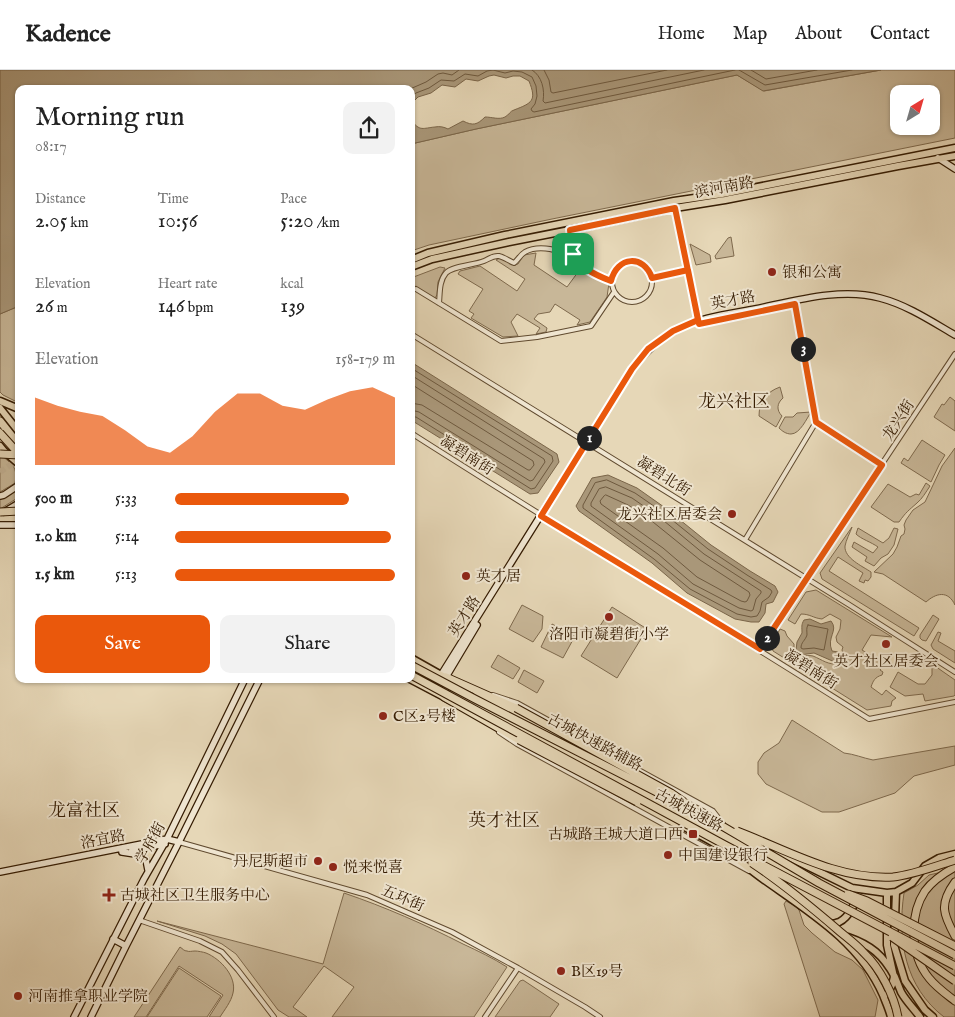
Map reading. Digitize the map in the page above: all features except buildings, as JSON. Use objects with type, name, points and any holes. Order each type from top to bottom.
[{"type":"highway","points":[[0,421],[15,440]]},
{"type":"highway","points":[[0,433],[15,451]]},
{"type":"highway","points":[[0,454],[15,455]]},
{"type":"highway","points":[[0,513],[15,511]]},
{"type":"highway","name":"古城快速路","points":[[415,667],[720,824],[820,883],[955,954]]},
{"type":"highway","points":[[444,676],[516,708],[671,793],[720,824],[821,865],[864,876],[894,877],[955,860]]},
{"type":"highway","name":"古城快速路","points":[[415,679],[955,966]]},
{"type":"highway","points":[[444,697],[519,740],[668,819],[726,845],[771,876],[865,953],[884,980],[896,1007],[898,1017]]},
{"type":"highway","points":[[955,867],[940,875],[925,891],[916,911],[914,929],[914,940],[919,962],[928,977],[940,990],[955,1001]]},
{"type":"highway","points":[[955,882],[948,892],[944,906],[946,920],[955,936]]},
{"type":"highway","points":[[820,883],[867,901],[955,946]]},
{"type":"highway","points":[[865,918],[955,981]]},
{"type":"main road","name":"滨河南路","points":[[415,258],[428,252],[505,235],[675,204],[955,148]]},
{"type":"main road","points":[[932,153],[955,169]]},
{"type":"main road","name":"滨河南路","points":[[415,265],[432,259],[570,230],[675,204],[725,200],[955,156]]},
{"type":"main road","name":"英才路","points":[[438,693],[444,676],[588,442],[633,373],[648,354],[673,336],[698,322],[793,301],[828,295],[848,294],[879,297],[902,306],[914,311],[955,337]]},
{"type":"main road","name":"英才路","points":[[698,322],[827,298],[848,297],[878,301],[901,309],[955,337]]},
{"type":"main road","points":[[0,401],[15,407]]},
{"type":"main road","points":[[0,408],[15,427]]},
{"type":"main road","points":[[0,446],[15,461]]},
{"type":"main road","points":[[0,496],[15,488]]},
{"type":"main road","points":[[0,513],[15,505]]},
{"type":"main road","points":[[0,525],[15,525]]},
{"type":"main road","name":"古城快速路辅路","points":[[415,660],[720,824],[852,888],[887,893],[896,892],[912,883],[926,866],[939,858],[955,854]]},
{"type":"main road","name":"英才路","points":[[444,676],[444,697]]},
{"type":"main road","points":[[415,679],[722,848],[836,933],[877,981],[891,1017]]},
{"type":"main road","name":"学府街","points":[[74,1017],[165,841],[243,683]]},
{"type":"main road","name":"学府街","points":[[91,1017],[258,683]]},
{"type":"main road","name":"洛宜路","points":[[0,876],[122,852],[165,841]]},
{"type":"main road","name":"洛宜路","points":[[0,872],[165,841],[179,842]]},
{"type":"main road","points":[[122,852],[136,854],[146,860],[148,870],[144,879]]},
{"type":"main road","points":[[823,923],[836,923],[845,918],[851,911],[856,899],[852,888]]},
{"type":"main road","points":[[896,892],[894,945],[905,981],[925,1010],[933,1017]]},
{"type":"main road","points":[[885,1000],[894,977],[887,944],[887,893]]},
{"type":"main road","points":[[836,933],[860,942],[878,953],[885,961],[901,992],[920,1017]]},
{"type":"main road","points":[[113,939],[126,946]]},
{"type":"street","points":[[675,204],[698,322]]},
{"type":"street","points":[[570,230],[573,254],[576,261],[611,281]]},
{"type":"street","points":[[439,304],[440,284],[447,271],[453,268],[476,264],[496,256],[501,256],[514,263],[524,252],[529,250],[547,248],[573,254]]},
{"type":"street","points":[[631,261],[645,265],[650,271],[652,286],[644,298],[637,302],[630,302],[622,300],[616,295],[611,281],[617,267],[631,261]]},
{"type":"street","points":[[652,278],[688,270]]},
{"type":"street","points":[[416,289],[501,341],[537,337],[591,326],[614,292]]},
{"type":"street","points":[[745,540],[816,422],[795,304]]},
{"type":"street","name":"凝碧北街","points":[[415,336],[807,578],[955,672]]},
{"type":"street","name":"龙兴街","points":[[760,649],[955,354]]},
{"type":"street","points":[[816,422],[882,465]]},
{"type":"street","name":"凝碧南街","points":[[415,436],[542,517],[760,649],[869,719],[955,702]]},
{"type":"street","points":[[444,676],[517,703],[713,811],[720,824]]},
{"type":"street","name":"五环街","points":[[179,842],[368,895],[452,932],[518,968],[600,1017]]},
{"type":"street","points":[[139,920],[200,941],[222,952],[274,1017]]},
{"type":"street","points":[[485,1017],[518,968]]},
{"type":"shaded area","points":[[881,70],[955,70],[955,138],[552,219],[415,250],[415,143],[737,75],[764,91]]},
{"type":"shaded area","points":[[731,237],[734,256],[716,259],[715,256],[728,238]]},
{"type":"shaded area","points":[[690,244],[710,255],[711,262],[696,265]]},
{"type":"shaded area","points":[[536,253],[534,265],[567,287],[581,268],[609,283],[607,297],[590,322],[577,325],[580,320],[555,304],[550,312],[538,314],[534,319],[547,328],[546,332],[536,334],[540,328],[517,314],[511,322],[518,336],[503,337],[471,318],[474,314],[469,311],[483,289],[458,274],[460,271],[480,266],[517,291],[525,279],[496,260],[500,258],[514,265],[518,264],[524,255]]},
{"type":"shaded area","points":[[440,267],[445,268],[438,282],[435,298],[415,288],[415,276]]},
{"type":"shaded area","points":[[15,308],[15,401],[0,392],[0,314]]},
{"type":"shaded area","points":[[780,387],[783,398],[778,404],[778,409],[782,416],[776,427],[759,416],[759,411],[764,398]]},
{"type":"shaded area","points":[[950,397],[955,401],[955,431],[934,417],[942,404],[944,405]]},
{"type":"shaded area","points":[[811,412],[803,425],[794,433],[787,433],[779,428],[785,417],[793,417],[797,413]]},
{"type":"shaded area","points":[[922,440],[945,455],[931,482],[901,463],[904,458],[908,461]]},
{"type":"shaded area","points":[[955,448],[955,605],[949,597],[942,594],[926,602],[883,574],[874,572],[893,554],[901,536],[904,534],[906,520],[913,510],[925,502],[942,466]]},
{"type":"shaded area","points":[[0,454],[15,469],[15,483],[0,492]]},
{"type":"shaded area","points":[[926,483],[930,486],[924,495],[899,522],[894,522],[871,507],[888,484],[910,497],[916,494],[919,495]]},
{"type":"shaded area","points":[[15,491],[15,500],[0,509],[0,499]]},
{"type":"shaded area","points":[[852,527],[845,550],[850,558],[871,572],[871,577],[868,581],[865,580],[864,583],[859,581],[863,573],[838,557],[829,571],[919,628],[914,636],[822,579],[820,573]]},
{"type":"shaded area","points":[[858,528],[883,543],[889,538],[894,528],[898,529],[894,545],[888,554],[881,558],[874,566],[865,561],[867,557],[852,547],[854,542],[873,553],[878,547],[856,534]]},
{"type":"shaded area","points":[[816,590],[892,637],[871,635],[862,650],[885,664],[880,670],[883,672],[882,675],[875,680],[871,687],[882,695],[886,690],[896,698],[892,701],[891,706],[867,710],[773,651],[773,642],[780,629],[785,631],[794,644],[794,652],[797,654],[813,656],[828,663],[840,664],[844,657],[843,647],[837,642],[836,637],[840,629],[841,620],[830,614],[822,619],[801,614],[795,624],[788,620],[806,592]]},
{"type":"shaded area","points":[[522,605],[543,616],[542,629],[533,642],[509,629]]},
{"type":"shaded area","points":[[612,607],[647,629],[617,678],[581,656]]},
{"type":"shaded area","points":[[933,615],[939,619],[926,641],[922,640],[920,635]]},
{"type":"shaded area","points":[[552,624],[575,636],[563,658],[541,647]]},
{"type":"shaded area","points":[[938,632],[941,633],[938,641],[955,651],[955,663],[933,649],[931,645]]},
{"type":"shaded area","points":[[498,655],[520,668],[513,679],[491,667]]},
{"type":"shaded area","points":[[932,664],[955,680],[954,696],[925,701],[923,694],[905,696],[890,687],[898,672],[918,684],[925,684],[932,675]]},
{"type":"shaded area","points":[[524,670],[544,681],[537,693],[518,682]]},
{"type":"shaded area","points":[[792,720],[844,753],[873,760],[955,746],[955,765],[914,776],[895,793],[839,812],[822,812],[766,784],[758,774],[758,762],[764,753],[779,743]]},
{"type":"shaded area","points":[[955,869],[955,1017],[944,1017],[920,992],[912,977],[903,945],[902,911],[904,893],[918,885],[929,875]]},
{"type":"shaded area","points":[[344,893],[419,923],[507,967],[474,1017],[332,1017],[354,987],[324,966],[293,1007],[307,1017],[289,1017],[278,1010],[236,954],[222,944],[205,936],[157,921],[323,964]]},
{"type":"shaded area","points":[[786,901],[799,910],[804,925],[812,933],[835,952],[852,960],[863,970],[878,1000],[875,1017],[820,1017],[784,904]]},
{"type":"shaded area","points":[[180,947],[186,951],[206,953],[227,969],[234,987],[226,1008],[220,1017],[209,1017],[223,995],[179,966],[146,1017],[134,1017]]},
{"type":"shaded area","points":[[179,968],[221,996],[207,1017],[147,1017]]},
{"type":"shaded area","points":[[523,980],[559,1004],[550,1017],[495,1017],[520,981]]},
{"type":"water","points":[[0,70],[881,70],[763,91],[737,75],[415,143],[415,124],[419,128],[443,127],[448,129],[463,121],[475,124],[485,117],[503,118],[529,103],[533,93],[529,81],[520,76],[506,78],[494,75],[478,81],[466,79],[455,87],[442,85],[431,93],[418,97],[415,100],[415,85],[15,85],[15,308],[0,314]]},
{"type":"water","points":[[415,365],[557,454],[559,462],[538,493],[530,494],[415,422]]},
{"type":"water","points":[[608,475],[637,488],[711,545],[775,586],[778,592],[773,602],[766,604],[765,613],[759,622],[735,619],[687,593],[652,563],[579,511],[576,506],[592,478]]},
{"type":"water","points":[[810,619],[821,624],[831,621],[834,628],[830,642],[832,651],[838,652],[841,655],[837,663],[814,653],[800,655],[796,650],[797,642],[802,633],[803,622]]},
{"type":"tunnel","points":[[0,472],[15,462]]},
{"type":"place","name":"银和公寓","points":[[772,272]]},
{"type":"place","name":"龙兴社区居委会","points":[[732,514]]},
{"type":"place","name":"英才居","points":[[466,576]]},
{"type":"place","name":"洛阳市凝碧街小学","points":[[609,617]]},
{"type":"place","name":"英才社区居委会","points":[[886,644]]},
{"type":"place","name":"C区2号楼","points":[[383,716]]},
{"type":"place","name":"古城路王城大道口西","points":[[693,834]]},
{"type":"place","name":"中国建设银行","points":[[668,855]]},
{"type":"place","name":"丹尼斯超市","points":[[318,861]]},
{"type":"place","name":"悦来悦喜","points":[[333,867]]},
{"type":"place","name":"古城社区卫生服务中心","points":[[109,895]]},
{"type":"place","name":"B区19号","points":[[561,971]]},
{"type":"place","name":"河南推拿职业学院","points":[[18,996]]},
{"type":"district","name":"龙兴社区","points":[[734,401]]},
{"type":"district","name":"龙富社区","points":[[84,810]]},
{"type":"district","name":"英才社区","points":[[504,820]]},
{"type":"route","points":[[573,254],[570,230],[675,208],[699,324],[795,304],[816,422],[882,465],[760,649],[541,516],[610,403],[632,369],[648,349],[673,331],[698,320],[688,270],[652,278],[650,271],[645,265],[631,261],[617,267],[611,281],[582,266],[576,261],[573,254]]}]
